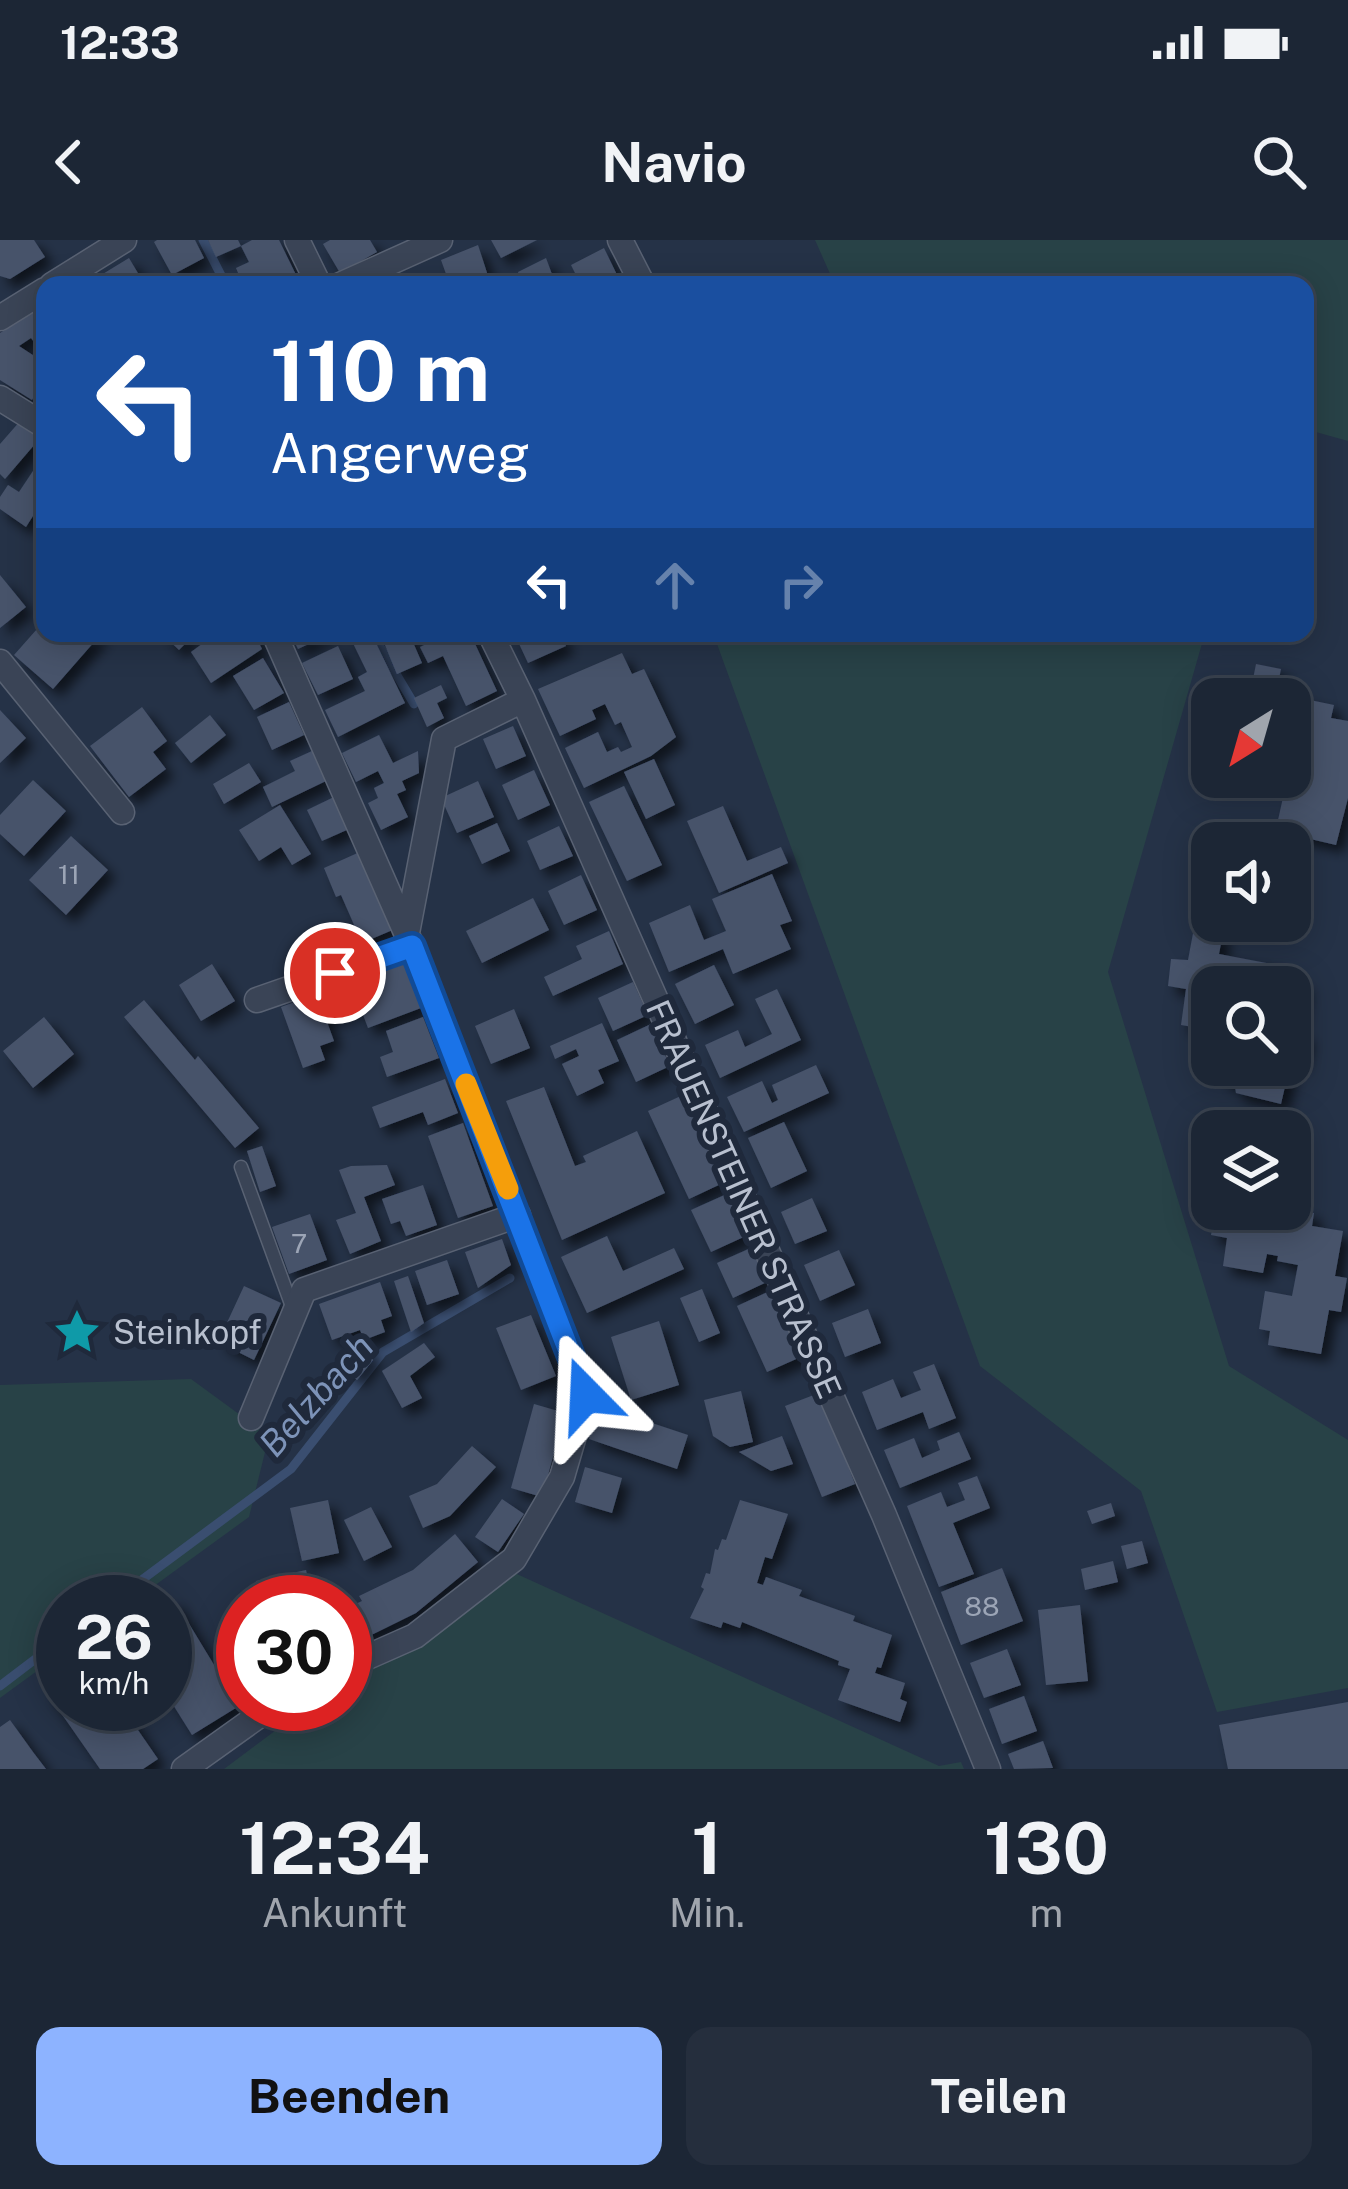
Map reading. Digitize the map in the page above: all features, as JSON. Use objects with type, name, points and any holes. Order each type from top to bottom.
[{"type":"street","points":[[67,276],[124,240]]},
{"type":"street","points":[[297,240],[315,276]]},
{"type":"street","points":[[360,276],[440,240]]},
{"type":"street","points":[[620,240],[638,276]]},
{"type":"street","points":[[0,318],[36,295]]},
{"type":"street","points":[[0,398],[36,420]]},
{"type":"street","points":[[278,642],[410,940],[586,1395],[562,1477],[514,1559],[415,1636],[372,1654]]},
{"type":"street","name":"FRAUENSTEINER STRASSE","points":[[494,642],[884,1515],[988,1769]]},
{"type":"street","points":[[0,662],[122,812]]},
{"type":"street","points":[[410,940],[444,739],[523,700]]},
{"type":"street","points":[[257,1000],[410,940]]},
{"type":"street","points":[[251,1418],[304,1290],[518,1215]]},
{"type":"street","points":[[184,1769],[237,1731]]},
{"type":"lane","points":[[241,1167],[294,1313]]},
{"type":"green space","points":[[815,240],[1348,240],[1348,441],[1314,432],[1314,276],[831,276]]},
{"type":"green space","points":[[716,642],[1202,642],[1108,972],[1229,1366],[1348,1440],[1348,1688],[1217,1712],[1141,1491],[980,1366]]},
{"type":"green space","points":[[191,1379],[269,1436],[249,1517],[169,1575],[36,1575],[36,1672],[0,1698],[0,1385]]},
{"type":"green space","points":[[497,1565],[939,1766],[961,1762],[964,1769],[224,1769],[275,1731],[372,1731],[372,1658]]},
{"type":"building","points":[[0,240],[34,240],[45,257],[10,279],[0,276]]},
{"type":"building","points":[[157,240],[195,240],[204,258],[172,275]]},
{"type":"building","points":[[208,240],[238,240],[241,246],[216,257]]},
{"type":"building","points":[[252,240],[279,240],[297,276],[239,276],[236,268],[249,262],[241,246]]},
{"type":"building","points":[[370,240],[377,252],[340,273],[323,244]]},
{"type":"building","points":[[491,240],[537,240],[501,258]]},
{"type":"building","points":[[478,245],[488,276],[447,276],[441,260]]},
{"type":"building","points":[[604,248],[618,276],[576,276],[571,265]]},
{"type":"building","points":[[129,258],[140,276],[100,276]]},
{"type":"building","points":[[546,258],[553,276],[519,276],[518,272]]},
{"type":"building","points":[[36,310],[36,345],[31,338],[19,346],[36,357],[32,400],[0,380],[0,333]]},
{"type":"building","points":[[21,420],[36,433],[36,443],[5,479],[0,474],[0,444]]},
{"type":"building","points":[[36,466],[36,511],[26,527],[0,509],[0,497],[8,485],[19,492]]},
{"type":"building","points":[[0,575],[26,607],[0,628]]},
{"type":"building","points":[[36,630],[36,642],[94,642],[53,689],[14,655]]},
{"type":"building","points":[[205,642],[258,642],[262,649],[211,683],[191,652]]},
{"type":"building","points":[[352,642],[375,642],[405,703],[338,737],[325,710],[365,691],[358,677],[367,672]]},
{"type":"building","points":[[384,642],[413,642],[422,663],[397,674]]},
{"type":"building","points":[[431,642],[474,642],[497,691],[466,706],[443,656],[428,663],[420,647]]},
{"type":"building","points":[[518,642],[564,642],[566,646],[528,663]]},
{"type":"building","points":[[338,646],[353,679],[318,695],[302,663]]},
{"type":"building","points":[[622,653],[632,674],[644,669],[676,737],[651,756],[584,788],[565,748],[598,732],[607,752],[632,747],[621,722],[615,725],[605,704],[592,710],[596,719],[560,736],[538,689]]},
{"type":"building","points":[[263,658],[284,693],[254,710],[233,676]]},
{"type":"building","points":[[1256,664],[1281,669],[1279,678],[1253,678]]},
{"type":"building","points":[[441,685],[447,698],[437,703],[444,718],[427,727],[414,698]]},
{"type":"building","points":[[1311,700],[1334,705],[1331,718],[1348,721],[1348,798],[1336,845],[1311,839],[1311,822],[1278,820],[1283,798],[1311,798]]},
{"type":"building","points":[[289,702],[304,735],[272,750],[257,717]]},
{"type":"building","points":[[142,707],[167,741],[153,752],[166,769],[129,797],[90,746]]},
{"type":"building","points":[[0,710],[26,738],[0,763]]},
{"type":"building","points":[[210,715],[226,735],[191,763],[175,743]]},
{"type":"building","points":[[513,726],[526,756],[496,769],[483,739]]},
{"type":"building","points":[[379,735],[393,763],[418,751],[419,773],[402,781],[406,790],[397,794],[408,817],[381,830],[368,803],[378,798],[374,788],[384,783],[378,771],[356,782],[342,753]]},
{"type":"building","points":[[312,751],[326,781],[272,807],[263,787],[295,771],[290,761]]},
{"type":"building","points":[[654,759],[675,805],[646,819],[624,772]]},
{"type":"building","points":[[249,763],[261,782],[224,804],[213,784]]},
{"type":"building","points":[[534,770],[550,805],[518,820],[502,785]]},
{"type":"building","points":[[33,780],[66,811],[24,856],[0,834],[0,815]]},
{"type":"building","points":[[478,781],[494,817],[457,833],[441,798]]},
{"type":"building","points":[[624,786],[662,865],[627,881],[589,802]]},
{"type":"building","points":[[334,797],[349,829],[322,841],[307,810]]},
{"type":"building","points":[[280,805],[311,854],[292,865],[281,847],[259,861],[239,830]]},
{"type":"building","points":[[723,806],[747,861],[781,847],[788,863],[719,893],[687,821]]},
{"type":"building","points":[[497,823],[510,851],[482,864],[469,836]]},
{"type":"building","points":[[559,826],[573,856],[540,870],[527,841]]},
{"type":"building","points":[[71,836],[108,870],[66,915],[29,880]]},
{"type":"building","points":[[362,851],[395,929],[362,943],[324,868]]},
{"type":"building","points":[[772,874],[792,921],[780,925],[791,949],[733,974],[723,949],[669,972],[649,923],[690,905],[704,940],[726,931],[712,899]]},
{"type":"building","points":[[581,875],[597,910],[564,925],[548,891]]},
{"type":"building","points":[[533,898],[549,930],[482,963],[466,931]]},
{"type":"building","points":[[609,931],[623,964],[553,996],[544,977],[582,959],[576,946]]},
{"type":"building","points":[[1191,942],[1221,942],[1219,954],[1277,965],[1191,966],[1191,1027],[1181,1025],[1186,989],[1168,986],[1171,959],[1188,960]]},
{"type":"building","points":[[404,963],[421,1008],[368,1028],[351,983]]},
{"type":"building","points":[[212,964],[235,1001],[201,1021],[179,985]]},
{"type":"building","points":[[714,965],[734,1005],[695,1024],[675,984]]},
{"type":"building","points":[[633,982],[648,1015],[613,1031],[598,998]]},
{"type":"building","points":[[777,989],[801,1040],[720,1078],[705,1045],[738,1030],[745,1047],[772,1034],[755,999]]},
{"type":"building","points":[[317,994],[334,1041],[320,1046],[325,1060],[303,1068],[281,1007]]},
{"type":"building","points":[[144,1000],[259,1128],[235,1148],[124,1017]]},
{"type":"building","points":[[514,1009],[530,1048],[491,1064],[475,1026]]},
{"type":"building","points":[[44,1017],[74,1054],[33,1088],[3,1051]]},
{"type":"building","points":[[423,1017],[439,1058],[387,1077],[380,1057],[393,1052],[386,1031]]},
{"type":"building","points":[[602,1023],[619,1061],[598,1070],[604,1083],[577,1096],[562,1064],[579,1056],[576,1049],[555,1059],[550,1046]]},
{"type":"building","points":[[651,1024],[670,1066],[636,1082],[617,1040]]},
{"type":"building","points":[[816,1065],[829,1093],[744,1132],[727,1097],[762,1081],[772,1103],[778,1100],[772,1085]]},
{"type":"building","points":[[445,1079],[458,1113],[428,1125],[423,1112],[380,1128],[372,1107]]},
{"type":"building","points":[[1235,1086],[1285,1086],[1281,1104],[1236,1093]]},
{"type":"building","points":[[544,1087],[575,1166],[586,1162],[583,1156],[637,1131],[665,1193],[562,1240],[506,1101]]},
{"type":"building","points":[[683,1095],[723,1183],[689,1199],[648,1111]]},
{"type":"building","points":[[784,1122],[807,1171],[771,1188],[748,1138]]},
{"type":"building","points":[[463,1123],[493,1206],[458,1218],[428,1136]]},
{"type":"building","points":[[262,1146],[276,1186],[260,1192],[247,1151]]},
{"type":"building","points":[[387,1165],[395,1185],[364,1197],[381,1241],[350,1254],[336,1220],[356,1213],[339,1170]]},
{"type":"building","points":[[423,1185],[437,1225],[406,1236],[400,1221],[391,1224],[382,1199]]},
{"type":"building","points":[[729,1193],[748,1235],[711,1252],[691,1210]]},
{"type":"building","points":[[812,1198],[827,1231],[795,1244],[781,1212]]},
{"type":"building","points":[[1311,1212],[1312,1226],[1343,1231],[1335,1276],[1347,1278],[1341,1312],[1329,1310],[1321,1354],[1268,1345],[1270,1331],[1259,1329],[1265,1291],[1292,1296],[1298,1265],[1267,1254],[1263,1273],[1223,1266],[1227,1238],[1211,1235],[1212,1230],[1311,1230]]},
{"type":"building","points":[[310,1214],[327,1260],[289,1274],[272,1227]]},
{"type":"building","points":[[607,1236],[623,1271],[674,1248],[684,1269],[587,1313],[561,1257]]},
{"type":"building","points":[[502,1239],[511,1265],[478,1288],[465,1252]]},
{"type":"building","points":[[753,1247],[769,1281],[733,1298],[717,1263]]},
{"type":"building","points":[[839,1250],[855,1285],[820,1301],[804,1265]]},
{"type":"building","points":[[447,1260],[459,1294],[427,1305],[415,1271]]},
{"type":"building","points":[[408,1276],[424,1323],[411,1332],[394,1281]]},
{"type":"building","points":[[380,1282],[392,1316],[381,1320],[385,1332],[364,1340],[360,1330],[332,1340],[319,1304]]},
{"type":"building","points":[[244,1286],[281,1303],[254,1360],[218,1342]]},
{"type":"building","points":[[702,1289],[720,1333],[699,1342],[680,1298]]},
{"type":"building","points":[[772,1290],[803,1356],[767,1372],[737,1306]]},
{"type":"building","points":[[868,1309],[881,1343],[845,1357],[832,1323]]},
{"type":"building","points":[[531,1315],[556,1376],[521,1390],[496,1328]]},
{"type":"building","points":[[659,1321],[679,1385],[631,1400],[611,1337]]},
{"type":"building","points":[[364,1340],[373,1360],[357,1380],[342,1367]]},
{"type":"building","points":[[424,1343],[435,1357],[410,1376],[422,1398],[402,1408],[382,1371]]},
{"type":"building","points":[[934,1364],[956,1418],[929,1429],[923,1412],[877,1430],[862,1392],[893,1379],[901,1398],[921,1390],[913,1372]]},
{"type":"building","points":[[741,1391],[753,1442],[730,1447],[713,1436],[704,1400]]},
{"type":"building","points":[[819,1393],[855,1484],[822,1497],[785,1406]]},
{"type":"building","points":[[534,1404],[565,1413],[542,1497],[511,1488]]},
{"type":"building","points":[[601,1406],[688,1435],[677,1469],[589,1439]]},
{"type":"building","points":[[959,1432],[971,1459],[900,1488],[884,1450],[914,1438],[922,1458],[940,1450],[937,1441]]},
{"type":"building","points":[[782,1436],[793,1464],[771,1471],[739,1452]]},
{"type":"building","points":[[472,1446],[496,1467],[450,1516],[423,1528],[409,1496],[437,1484]]},
{"type":"building","points":[[585,1467],[622,1478],[612,1513],[575,1502]]},
{"type":"building","points":[[977,1476],[990,1508],[953,1523],[974,1574],[939,1587],[907,1506],[941,1492],[947,1507],[965,1500],[958,1483]]},
{"type":"building","points":[[502,1499],[524,1514],[498,1552],[475,1537]]},
{"type":"building","points":[[328,1500],[339,1553],[302,1561],[290,1508]]},
{"type":"building","points":[[740,1500],[788,1514],[772,1559],[765,1557],[757,1583],[763,1585],[766,1577],[802,1590],[799,1596],[892,1635],[875,1673],[905,1683],[900,1699],[907,1702],[900,1722],[838,1700],[850,1669],[838,1665],[839,1661],[742,1622],[740,1628],[723,1622],[721,1628],[690,1618],[706,1573],[710,1574],[715,1549],[726,1540]]},
{"type":"building","points":[[1111,1503],[1115,1516],[1092,1524],[1087,1511]]},
{"type":"building","points":[[371,1507],[392,1547],[364,1561],[344,1520]]},
{"type":"building","points":[[455,1534],[478,1562],[416,1613],[372,1635],[372,1590],[413,1570]]},
{"type":"building","points":[[1142,1541],[1148,1563],[1127,1569],[1121,1546]]},
{"type":"building","points":[[1113,1561],[1118,1582],[1085,1590],[1081,1569]]},
{"type":"building","points":[[1002,1568],[1023,1621],[961,1645],[941,1592]]},
{"type":"building","points":[[1080,1605],[1088,1681],[1046,1685],[1038,1610]]},
{"type":"building","points":[[192,1629],[216,1668],[216,1720],[192,1735]]},
{"type":"building","points":[[1007,1649],[1021,1685],[984,1698],[970,1663]]},
{"type":"building","points":[[1024,1696],[1037,1731],[1002,1744],[989,1709]]},
{"type":"building","points":[[1348,1702],[1348,1769],[1228,1769],[1219,1725]]},
{"type":"building","points":[[10,1720],[46,1769],[0,1769],[0,1727]]},
{"type":"building","points":[[74,1731],[139,1731],[158,1759],[143,1769],[100,1769]]},
{"type":"building","points":[[1043,1741],[1053,1768],[1014,1769],[1008,1754]]},
{"type":"waterway","name":"Belzbach","points":[[203,240],[221,276]]},
{"type":"waterway","name":"Belzbach","points":[[378,642],[414,704]]},
{"type":"waterway","name":"Belzbach","points":[[148,1575],[291,1469],[383,1352],[510,1278]]},
{"type":"waterway","name":"Belzbach","points":[[0,1686],[36,1659]]},
{"type":"slow traffic","points":[[466,1084],[508,1189]]},
{"type":"place","name":"Steinkopf","points":[[77,1332]]},
{"type":"route","points":[[335,973],[412,946],[586,1395]]}]
